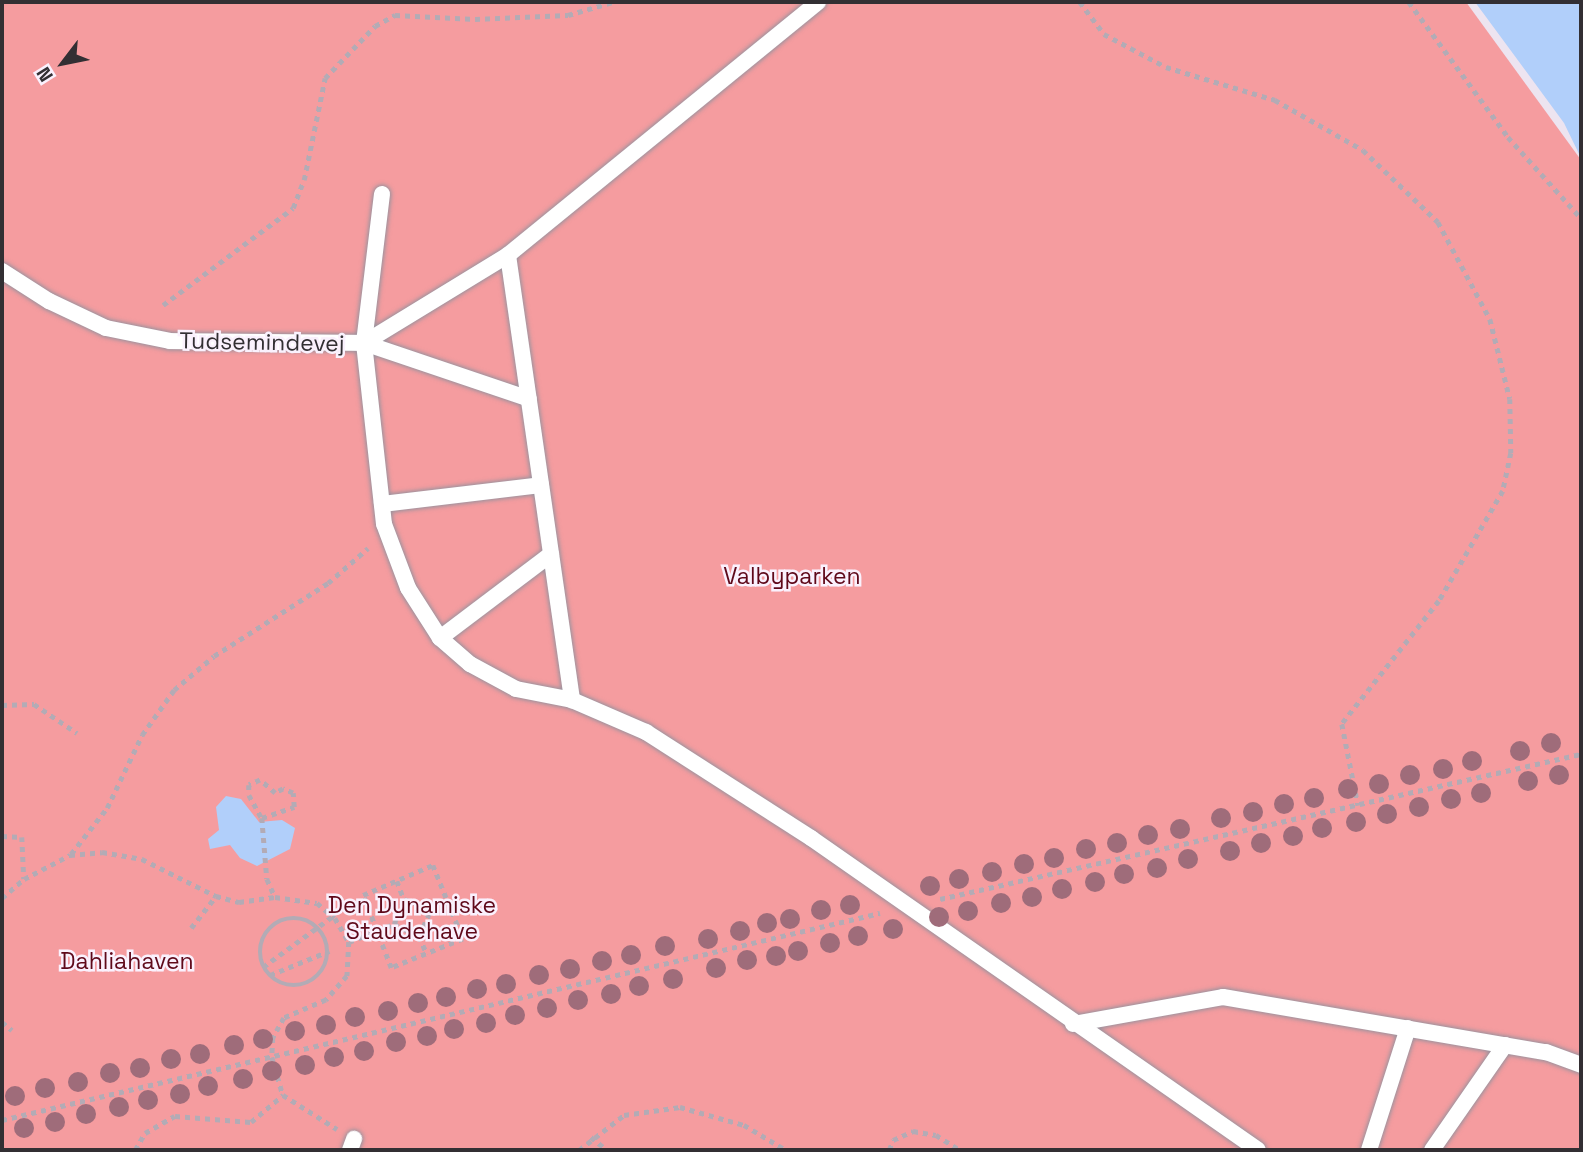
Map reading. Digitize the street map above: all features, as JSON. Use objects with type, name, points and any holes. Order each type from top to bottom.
[{"type":"lane","points":[[364,344],[508,255],[818,2]]},
{"type":"lane","points":[[382,194],[364,344],[383,524],[408,588],[440,638],[470,664],[516,689],[572,700],[646,732],[811,838],[1073,1024],[1258,1150]]},
{"type":"lane","points":[[508,255],[572,700]]},
{"type":"lane","name":"Tudsemindevej","points":[[2,271],[49,302],[106,328],[170,341],[364,344],[529,399]]},
{"type":"lane","points":[[382,504],[541,485]]},
{"type":"lane","points":[[440,638],[551,554]]},
{"type":"lane","points":[[1073,1024],[1223,997],[1546,1052],[1581,1065]]},
{"type":"lane","points":[[1369,1150],[1408,1028]]},
{"type":"lane","points":[[1432,1150],[1505,1045]]},
{"type":"path","points":[[163,305],[293,208],[304,180],[325,78],[375,26],[395,15],[475,19],[568,15],[612,2]]},
{"type":"path","points":[[1080,2],[1104,34],[1116,41],[1166,67],[1275,100],[1363,150],[1438,222],[1490,319],[1510,399],[1511,453],[1503,491],[1439,601],[1342,724],[1358,805]]},
{"type":"path","points":[[1409,2],[1508,137],[1581,218]]},
{"type":"path","points":[[70,855],[107,808],[142,735],[174,690],[214,656],[328,583],[364,554],[383,524]]},
{"type":"path","points":[[2,705],[34,704],[77,733]]},
{"type":"path","points":[[2,1120],[907,907],[1581,754]]},
{"type":"path","points":[[262,818],[294,807],[293,793],[283,789],[275,793],[260,780],[251,783],[249,795],[262,818],[267,870],[275,897]]},
{"type":"path","points":[[2,836],[22,837],[24,878]]},
{"type":"path","points":[[2,898],[24,878],[70,855],[103,852],[142,859],[216,896],[239,901],[275,897],[317,903],[333,916],[349,942],[347,976],[326,1000],[284,1018],[273,1038],[272,1057],[283,1095],[352,1145]]},
{"type":"path","points":[[433,865],[448,903],[463,939],[391,968],[363,895],[433,865]]},
{"type":"path","points":[[349,942],[394,924],[404,899],[397,881]]},
{"type":"path","points":[[191,928],[216,896]]},
{"type":"path","points":[[404,899],[431,909],[448,903]]},
{"type":"path","points":[[419,936],[431,909]]},
{"type":"path","points":[[262,967],[333,916]]},
{"type":"path","points":[[296,918],[318,927],[329,951],[326,968],[310,983],[288,987],[269,976],[262,967],[261,943],[274,924],[296,918]]},
{"type":"path","points":[[394,924],[419,936],[426,954]]},
{"type":"path","points":[[269,976],[329,951]]},
{"type":"path","points":[[2,1022],[12,1030]]},
{"type":"path","points":[[135,1150],[145,1133],[175,1116],[251,1122],[283,1095]]},
{"type":"path","points":[[579,1150],[591,1137],[624,1115],[680,1107],[744,1125],[786,1150]]},
{"type":"path","points":[[889,1150],[893,1140],[913,1131],[936,1135],[960,1150]]},
{"type":"path","points":[[591,1137],[607,1150]]},
{"type":"green space","name":"Valbyparken","points":[[2,2],[1466,2],[1581,160],[1581,1150],[2,1150]]},
{"type":"water","points":[[1475,2],[1581,2],[1581,158],[1564,123]]},
{"type":"water","points":[[226,796],[241,799],[259,822],[282,820],[295,828],[290,849],[257,866],[240,858],[230,845],[210,849],[208,839],[219,830],[216,807]]},
{"type":"park label","name":"Den Dynamiske Staudehave","points":[[412,918]]},
{"type":"park label","name":"Dahliahaven","points":[[127,961]]}]
